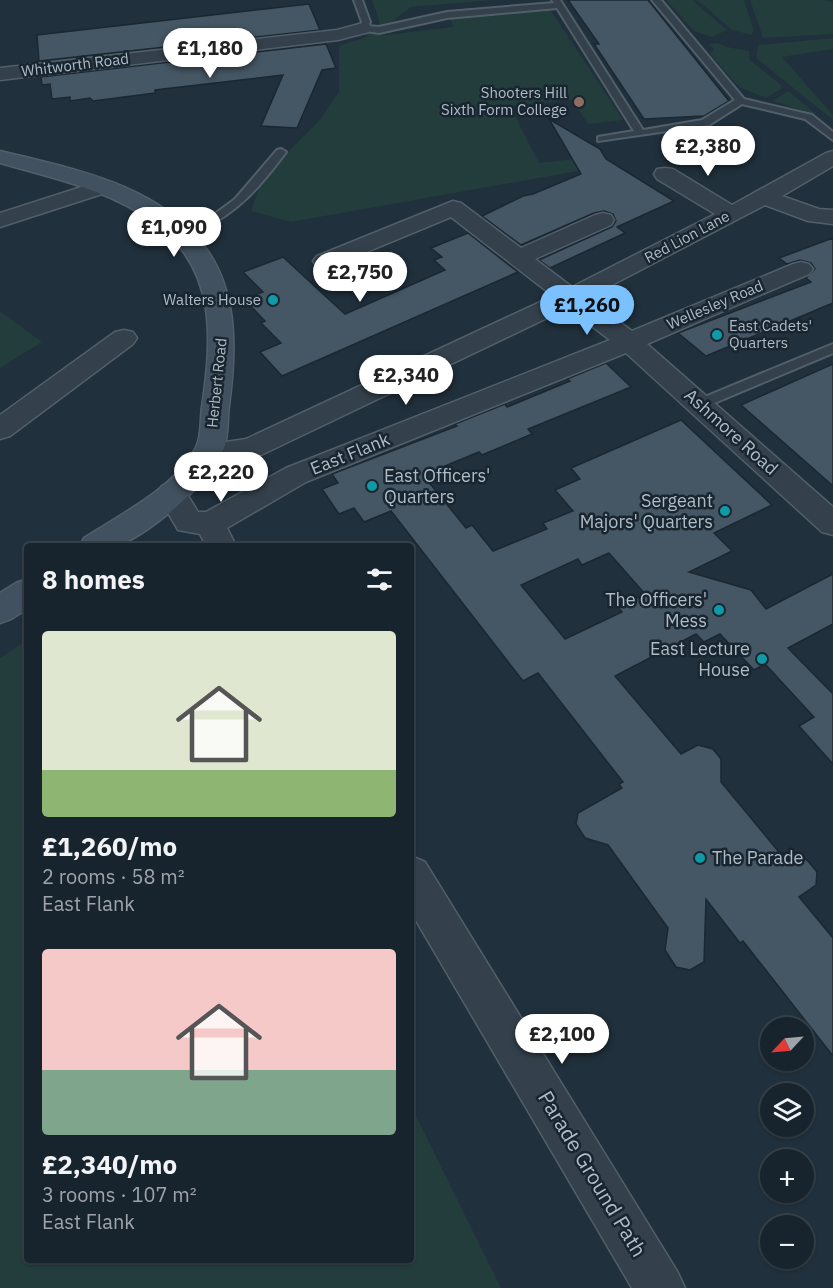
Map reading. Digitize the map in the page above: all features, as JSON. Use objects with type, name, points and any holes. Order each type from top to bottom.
[{"type":"street","name":"Whitworth Road","points":[[0,74],[338,35],[363,28]]},
{"type":"street","name":"Herbert Road","points":[[0,157],[100,187],[148,210],[165,220],[183,236],[208,271],[218,297],[222,327],[221,369],[209,453]]},
{"type":"street","name":"Red Lion Lane","points":[[209,453],[251,448],[571,297],[764,197],[833,157]]},
{"type":"street","points":[[665,174],[731,214]]},
{"type":"street","points":[[0,220],[100,187]]},
{"type":"street","points":[[764,197],[816,216],[833,217]]},
{"type":"street","name":"Ashmore Road","points":[[325,261],[453,208],[628,342],[833,524]]},
{"type":"street","points":[[520,258],[603,220]]},
{"type":"street","name":"Wellesley Road","points":[[628,342],[801,269]]},
{"type":"street","points":[[0,429],[124,338]]},
{"type":"street","name":"East Flank","points":[[215,535],[296,475],[628,342]]},
{"type":"street","points":[[99,543],[172,494],[209,453]]},
{"type":"street","points":[[172,494],[189,522],[215,535]]},
{"type":"street","points":[[0,610],[24,594]]},
{"type":"street","name":"Parade Ground Path","points":[[414,880],[660,1288]]},
{"type":"lane","points":[[358,0],[366,22],[363,28],[379,30],[447,15],[558,3],[640,133]]},
{"type":"lane","points":[[656,0],[741,101],[808,117],[833,137]]},
{"type":"lane","points":[[602,139],[705,123],[741,101]]},
{"type":"lane","points":[[183,236],[227,212],[281,152]]},
{"type":"lane","points":[[700,404],[833,348]]},
{"type":"green space","points":[[372,0],[494,0],[411,7],[390,23],[379,25]]},
{"type":"green space","points":[[666,0],[692,0],[727,30],[712,37],[694,31]]},
{"type":"green space","points":[[697,0],[744,0],[754,31],[751,35],[732,30]]},
{"type":"green space","points":[[750,0],[833,2],[833,34],[763,38]]},
{"type":"green space","points":[[550,9],[623,120],[588,124],[572,100],[510,106],[539,163],[600,156],[606,166],[291,222],[251,211],[263,177],[319,121],[339,92],[339,46],[363,38],[372,32],[386,35],[453,27],[450,18]]},
{"type":"green space","points":[[833,38],[833,49],[782,57],[833,115],[833,120],[756,58],[758,45]]},
{"type":"green space","points":[[718,43],[749,51],[749,59],[781,85],[781,89],[766,98],[739,87],[710,54],[714,49],[709,44]]},
{"type":"green space","points":[[788,91],[817,115],[773,101]]},
{"type":"green space","points":[[0,311],[42,342],[0,368]]},
{"type":"green space","points":[[24,642],[24,1263],[414,1263],[414,1112],[501,1288],[0,1288],[0,658]]},
{"type":"building","points":[[568,0],[648,0],[729,101],[704,116],[644,119],[594,44],[599,44]]},
{"type":"building","points":[[309,4],[320,30],[39,61],[37,35]]},
{"type":"building","points":[[326,44],[336,68],[322,70],[297,128],[261,126],[283,75],[155,90],[155,93],[93,101],[90,98],[70,101],[70,97],[52,99],[50,84],[42,85],[41,77]]},
{"type":"building","points":[[549,119],[600,149],[606,159],[674,201],[617,227],[625,233],[550,268],[539,260],[612,227],[616,221],[613,214],[604,211],[594,213],[521,245],[482,216],[523,196],[581,174]]},
{"type":"building","points":[[468,233],[518,272],[282,376],[260,352],[281,343],[261,323],[265,321],[244,299],[263,292],[243,272],[283,257],[345,314],[445,270],[434,260],[442,257],[431,248]]},
{"type":"building","points":[[833,238],[833,303],[706,356],[678,333],[811,282],[806,278],[815,269],[811,263],[800,260],[787,264],[779,258]]},
{"type":"building","points":[[606,363],[631,387],[528,429],[532,434],[482,455],[479,452],[423,475],[466,528],[472,525],[493,551],[547,529],[543,523],[573,511],[555,490],[580,479],[571,468],[681,420],[772,505],[714,533],[732,551],[689,572],[751,590],[766,609],[833,574],[833,624],[788,648],[833,694],[833,764],[799,726],[814,717],[765,664],[754,670],[720,634],[704,642],[696,634],[615,676],[681,754],[698,745],[713,749],[721,759],[721,782],[779,852],[807,860],[817,872],[816,885],[799,897],[833,938],[833,1056],[814,1032],[814,1017],[802,1017],[743,941],[740,943],[706,899],[704,962],[690,970],[676,967],[665,950],[668,928],[608,845],[585,838],[576,824],[578,813],[622,788],[619,784],[623,782],[538,673],[523,681],[391,511],[364,522],[354,508],[339,514],[322,489],[338,483],[332,474],[457,426],[455,424],[505,404],[507,407],[570,381],[567,379]],"holes":[[[609,553],[645,594],[618,607],[622,612],[565,639],[521,585],[578,559],[582,565]]]},
{"type":"building","points":[[833,364],[833,486],[741,405]]},
{"type":"place","name":"Shooters Hill Sixth Form College","points":[[579,102]]},
{"type":"place","name":"Walters House","points":[[273,300]]},
{"type":"place","name":"East Cadets' Quarters","points":[[717,335]]},
{"type":"place","name":"East Officers' Quarters","points":[[372,486]]},
{"type":"place","name":"Sergeant Majors' Quarters","points":[[725,511]]},
{"type":"place","name":"The Officers' Mess","points":[[719,610]]},
{"type":"place","name":"East Lecture House","points":[[762,659]]},
{"type":"place","name":"The Parade","points":[[700,858]]}]
